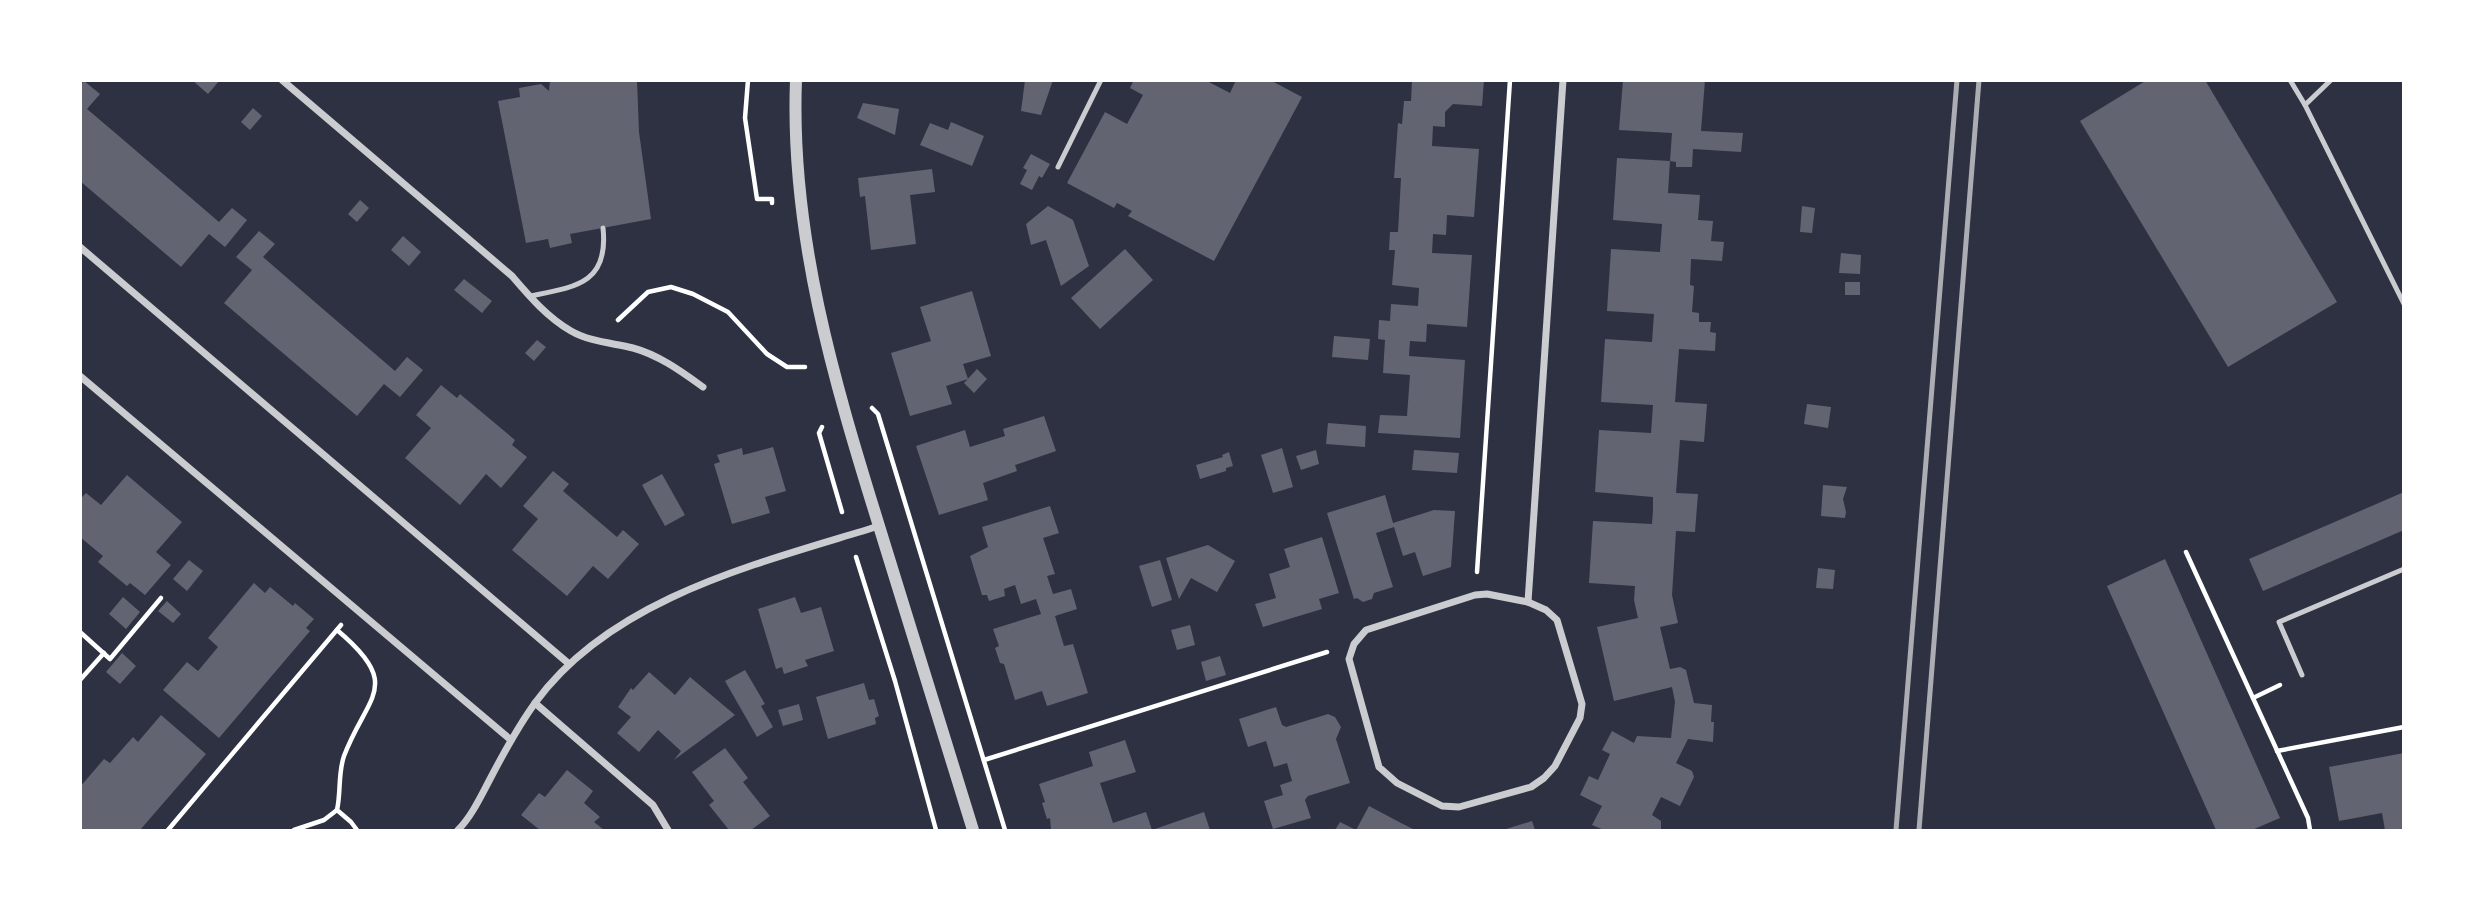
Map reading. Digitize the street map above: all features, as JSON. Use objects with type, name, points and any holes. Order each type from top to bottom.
[{"type":"street","points":[[282,80],[512,276],[544,312],[573,332],[636,349],[670,364],[704,387]]},
{"type":"street","points":[[796,80],[795,149],[809,266],[832,366],[973,831]]},
{"type":"street","points":[[1528,602],[1563,80]]},
{"type":"street","points":[[80,247],[568,663]]},
{"type":"street","points":[[80,376],[511,740]]},
{"type":"street","points":[[458,831],[535,703],[568,663],[628,622],[696,586],[879,526]]},
{"type":"street","points":[[1487,594],[1528,602],[1546,610],[1557,620],[1582,704],[1580,718],[1555,766],[1544,778],[1531,786],[1459,807],[1442,806],[1397,783],[1379,767],[1349,659],[1354,644],[1366,630],[1475,595],[1487,594]]},
{"type":"street","points":[[535,703],[653,805],[668,831]]},
{"type":"lane","points":[[1058,167],[1101,80]]},
{"type":"lane","points":[[2290,80],[2305,104],[2403,304]]},
{"type":"lane","points":[[2305,104],[2331,80]]},
{"type":"lane","points":[[530,296],[563,289],[587,279],[599,268],[604,253],[603,228]]},
{"type":"lane","points":[[2302,675],[2279,622],[2403,569]]},
{"type":"path","points":[[748,80],[745,118],[757,199],[772,199],[774,210]]},
{"type":"path","points":[[1475,595],[1510,80]]},
{"type":"path","points":[[599,341],[625,312],[648,292],[671,287],[693,294],[728,312],[767,354],[787,367],[807,366],[804,356]]},
{"type":"path","points":[[2186,552],[2308,818],[2310,831]]},
{"type":"path","points":[[80,632],[110,659],[161,598]]},
{"type":"path","points":[[168,831],[355,608]]},
{"type":"path","points":[[294,831],[324,820],[337,810],[344,755],[370,706],[376,684],[370,665],[359,649],[337,630]]},
{"type":"path","points":[[984,760],[1354,644]]},
{"type":"path","points":[[80,680],[104,653]]},
{"type":"path","points":[[2253,698],[2302,675]]},
{"type":"path","points":[[2277,751],[2403,727]]},
{"type":"path","points":[[337,810],[357,831]]},
{"type":"building","points":[[192,80],[220,80],[208,94]]},
{"type":"building","points":[[550,80],[637,80],[639,132],[651,219],[570,234],[572,243],[550,248],[548,239],[526,243],[498,101],[520,97],[519,88],[541,84],[549,91]]},
{"type":"building","points":[[1025,80],[1053,80],[1041,115],[1021,111]]},
{"type":"building","points":[[1134,80],[1205,80],[1230,93],[1236,80],[1270,80],[1302,97],[1214,261],[1128,216],[1132,211],[1117,203],[1114,208],[1067,183],[1105,112],[1127,124],[1143,95],[1130,88]]},
{"type":"building","points":[[1412,80],[1484,80],[1482,106],[1453,104],[1445,112],[1445,127],[1433,126],[1432,146],[1479,149],[1474,217],[1447,215],[1446,235],[1433,234],[1432,253],[1472,255],[1467,327],[1427,324],[1426,342],[1410,341],[1409,356],[1465,360],[1460,438],[1378,433],[1380,415],[1407,416],[1410,375],[1383,373],[1385,340],[1378,339],[1379,320],[1390,321],[1391,304],[1418,306],[1419,288],[1392,285],[1395,250],[1389,250],[1390,232],[1398,232],[1401,178],[1394,178],[1398,123],[1402,124],[1404,101],[1411,101]]},
{"type":"building","points":[[1623,80],[1705,80],[1701,131],[1743,133],[1741,152],[1693,149],[1692,167],[1676,167],[1676,162],[1670,161],[1672,133],[1619,130]]},
{"type":"building","points":[[2147,80],[2205,80],[2337,302],[2228,367],[2080,121]]},
{"type":"building","points":[[84,81],[100,94],[87,109],[219,222],[232,208],[247,220],[225,247],[209,234],[181,267],[80,181],[80,85]]},
{"type":"building","points":[[863,103],[899,109],[895,135],[857,118]]},
{"type":"building","points":[[253,108],[262,116],[250,130],[241,122]]},
{"type":"building","points":[[951,122],[984,136],[972,166],[920,145],[930,123],[948,130]]},
{"type":"building","points":[[1031,154],[1050,164],[1042,178],[1039,176],[1032,190],[1020,184],[1027,170],[1023,168]]},
{"type":"building","points":[[1617,158],[1670,161],[1668,193],[1700,195],[1698,220],[1713,221],[1711,241],[1724,242],[1722,261],[1691,259],[1690,285],[1694,286],[1692,312],[1699,313],[1699,322],[1711,322],[1710,332],[1716,333],[1715,351],[1679,349],[1675,402],[1707,404],[1704,442],[1680,440],[1676,493],[1698,494],[1695,532],[1676,531],[1672,595],[1678,623],[1660,627],[1670,669],[1680,667],[1686,670],[1694,703],[1712,705],[1713,742],[1688,739],[1676,763],[1692,771],[1694,777],[1680,806],[1661,797],[1652,815],[1661,821],[1661,830],[1604,830],[1592,825],[1602,806],[1580,795],[1589,776],[1598,780],[1610,754],[1602,750],[1612,731],[1634,743],[1637,736],[1671,738],[1675,702],[1672,687],[1614,701],[1597,627],[1638,618],[1634,600],[1635,586],[1589,583],[1593,521],[1652,524],[1653,510],[1653,497],[1595,492],[1599,430],[1651,433],[1653,405],[1601,402],[1605,339],[1652,342],[1654,314],[1607,311],[1611,249],[1660,252],[1662,224],[1613,220]]},
{"type":"building","points":[[932,169],[935,192],[910,195],[916,244],[871,250],[865,196],[860,197],[858,178]]},
{"type":"building","points":[[360,200],[369,208],[357,222],[348,214]]},
{"type":"building","points":[[1048,206],[1073,220],[1089,266],[1061,286],[1046,240],[1031,245],[1026,224]]},
{"type":"building","points":[[1802,206],[1815,208],[1812,233],[1800,232]]},
{"type":"building","points":[[259,231],[275,244],[263,257],[395,371],[407,357],[423,370],[400,397],[384,384],[357,416],[224,303],[252,270],[236,257]]},
{"type":"building","points":[[403,236],[421,252],[409,266],[391,250]]},
{"type":"building","points":[[1125,249],[1153,280],[1100,329],[1071,298]]},
{"type":"building","points":[[1841,253],[1861,255],[1860,274],[1839,273]]},
{"type":"building","points":[[464,279],[492,301],[482,313],[454,290]]},
{"type":"building","points":[[1845,282],[1860,282],[1860,295],[1845,295]]},
{"type":"building","points":[[972,291],[991,356],[963,364],[968,379],[946,386],[952,404],[910,416],[891,353],[931,341],[920,307]]},
{"type":"building","points":[[1334,336],[1370,339],[1368,360],[1332,357]]},
{"type":"building","points":[[537,340],[546,347],[534,361],[525,353]]},
{"type":"building","points":[[977,369],[987,379],[974,393],[964,383]]},
{"type":"building","points":[[441,385],[457,398],[460,394],[515,440],[512,445],[527,457],[501,488],[486,474],[460,505],[405,458],[431,428],[416,415]]},
{"type":"building","points":[[1807,404],[1831,407],[1828,428],[1804,424]]},
{"type":"building","points":[[1044,416],[1056,451],[1015,465],[1017,471],[983,483],[988,500],[939,515],[916,446],[965,430],[970,447],[1005,436],[1003,429]]},
{"type":"building","points":[[1328,423],[1366,426],[1365,447],[1326,444]]},
{"type":"building","points":[[773,447],[786,491],[765,497],[770,513],[732,524],[714,464],[720,462],[717,455],[742,448],[743,455]]},
{"type":"building","points":[[1282,448],[1293,487],[1273,493],[1261,455]]},
{"type":"building","points":[[1316,450],[1319,464],[1301,470],[1296,456]]},
{"type":"building","points":[[1414,450],[1459,453],[1457,473],[1412,470]]},
{"type":"building","points":[[1229,452],[1233,466],[1200,479],[1196,465],[1223,457],[1222,455]]},
{"type":"building","points":[[553,471],[569,484],[563,491],[617,537],[623,530],[639,544],[608,579],[593,566],[567,596],[512,550],[538,519],[523,506]]},
{"type":"building","points":[[662,474],[685,515],[665,526],[642,485]]},
{"type":"building","points":[[127,475],[182,522],[156,552],[171,565],[145,595],[130,583],[127,586],[98,562],[103,556],[80,537],[80,499],[86,493],[101,505]]},
{"type":"building","points":[[1823,485],[1847,487],[1843,499],[1845,518],[1821,516]]},
{"type":"building","points":[[2404,492],[2404,530],[2263,591],[2249,559]]},
{"type":"building","points":[[1385,495],[1393,523],[1434,510],[1455,511],[1451,567],[1423,576],[1415,552],[1403,556],[1394,527],[1376,533],[1393,587],[1374,593],[1372,599],[1363,602],[1354,599],[1327,513]]},
{"type":"building","points":[[1050,506],[1059,533],[1043,538],[1055,574],[1047,576],[1053,594],[1071,589],[1077,609],[1055,616],[1064,646],[1073,644],[1088,693],[1047,706],[1042,691],[1015,700],[1004,664],[1000,663],[995,648],[999,646],[993,629],[1041,614],[1036,599],[1021,604],[1015,585],[1004,589],[1005,596],[989,601],[987,595],[982,595],[970,556],[988,547],[982,527]]},
{"type":"building","points":[[1322,537],[1339,593],[1319,599],[1322,609],[1263,627],[1255,604],[1276,598],[1269,574],[1290,567],[1284,549]]},
{"type":"building","points":[[1208,545],[1235,561],[1217,592],[1191,578],[1179,599],[1166,558]]},
{"type":"building","points":[[2165,559],[2280,818],[2252,830],[2216,830],[2107,586]]},
{"type":"building","points":[[189,560],[203,571],[187,591],[173,579]]},
{"type":"building","points":[[1160,560],[1172,600],[1152,607],[1139,566]]},
{"type":"building","points":[[1818,568],[1835,570],[1833,589],[1816,588]]},
{"type":"building","points":[[254,583],[265,593],[270,587],[314,619],[306,628],[310,631],[219,738],[163,690],[187,662],[198,671],[218,647],[208,638]]},
{"type":"building","points":[[123,597],[140,612],[126,629],[109,614]]},
{"type":"building","points":[[795,597],[801,613],[821,607],[834,651],[805,660],[808,666],[784,674],[782,667],[776,669],[758,609]]},
{"type":"building","points":[[167,601],[181,614],[173,623],[158,611]]},
{"type":"building","points":[[1190,625],[1195,645],[1177,650],[1171,630]]},
{"type":"building","points":[[122,653],[136,666],[120,684],[106,672]]},
{"type":"building","points":[[1220,656],[1226,675],[1206,681],[1201,662]]},
{"type":"building","points":[[745,670],[765,704],[761,706],[773,727],[757,737],[725,681]]},
{"type":"building","points":[[649,672],[675,695],[690,677],[735,715],[674,760],[681,751],[658,730],[639,752],[617,733],[631,717],[618,707],[631,688],[633,690]]},
{"type":"building","points":[[864,683],[869,700],[874,699],[879,716],[875,718],[876,724],[828,739],[816,697]]},
{"type":"building","points":[[799,704],[803,720],[783,726],[778,710]]},
{"type":"building","points":[[1276,707],[1282,725],[1286,727],[1328,714],[1335,717],[1341,727],[1336,739],[1350,783],[1308,796],[1305,800],[1311,818],[1273,829],[1264,801],[1283,795],[1280,785],[1292,781],[1287,763],[1274,767],[1266,741],[1248,747],[1239,719]]},
{"type":"building","points":[[161,715],[206,754],[140,830],[80,830],[80,787],[104,759],[110,763],[133,737],[138,742]]},
{"type":"building","points":[[1125,740],[1136,772],[1100,783],[1113,823],[1146,812],[1152,830],[1051,830],[1039,784],[1093,766],[1089,752]]},
{"type":"building","points":[[725,748],[748,778],[743,782],[770,816],[751,830],[729,830],[709,805],[714,801],[692,772]]},
{"type":"building","points":[[2404,753],[2404,830],[2385,830],[2382,813],[2339,821],[2329,767]]},
{"type":"building","points":[[567,770],[593,791],[584,803],[600,817],[594,822],[604,830],[540,830],[521,815],[539,793],[545,797]]},
{"type":"building","points":[[1369,806],[1415,830],[1356,830]]},
{"type":"building","points":[[1204,812],[1210,830],[1152,830]]},
{"type":"building","points":[[1532,821],[1535,830],[1503,830]]},
{"type":"building","points":[[1340,822],[1356,830],[1335,830]]},
{"type":"railway","points":[[1896,830],[1957,80]]},
{"type":"railway","points":[[1919,830],[1979,80]]}]
